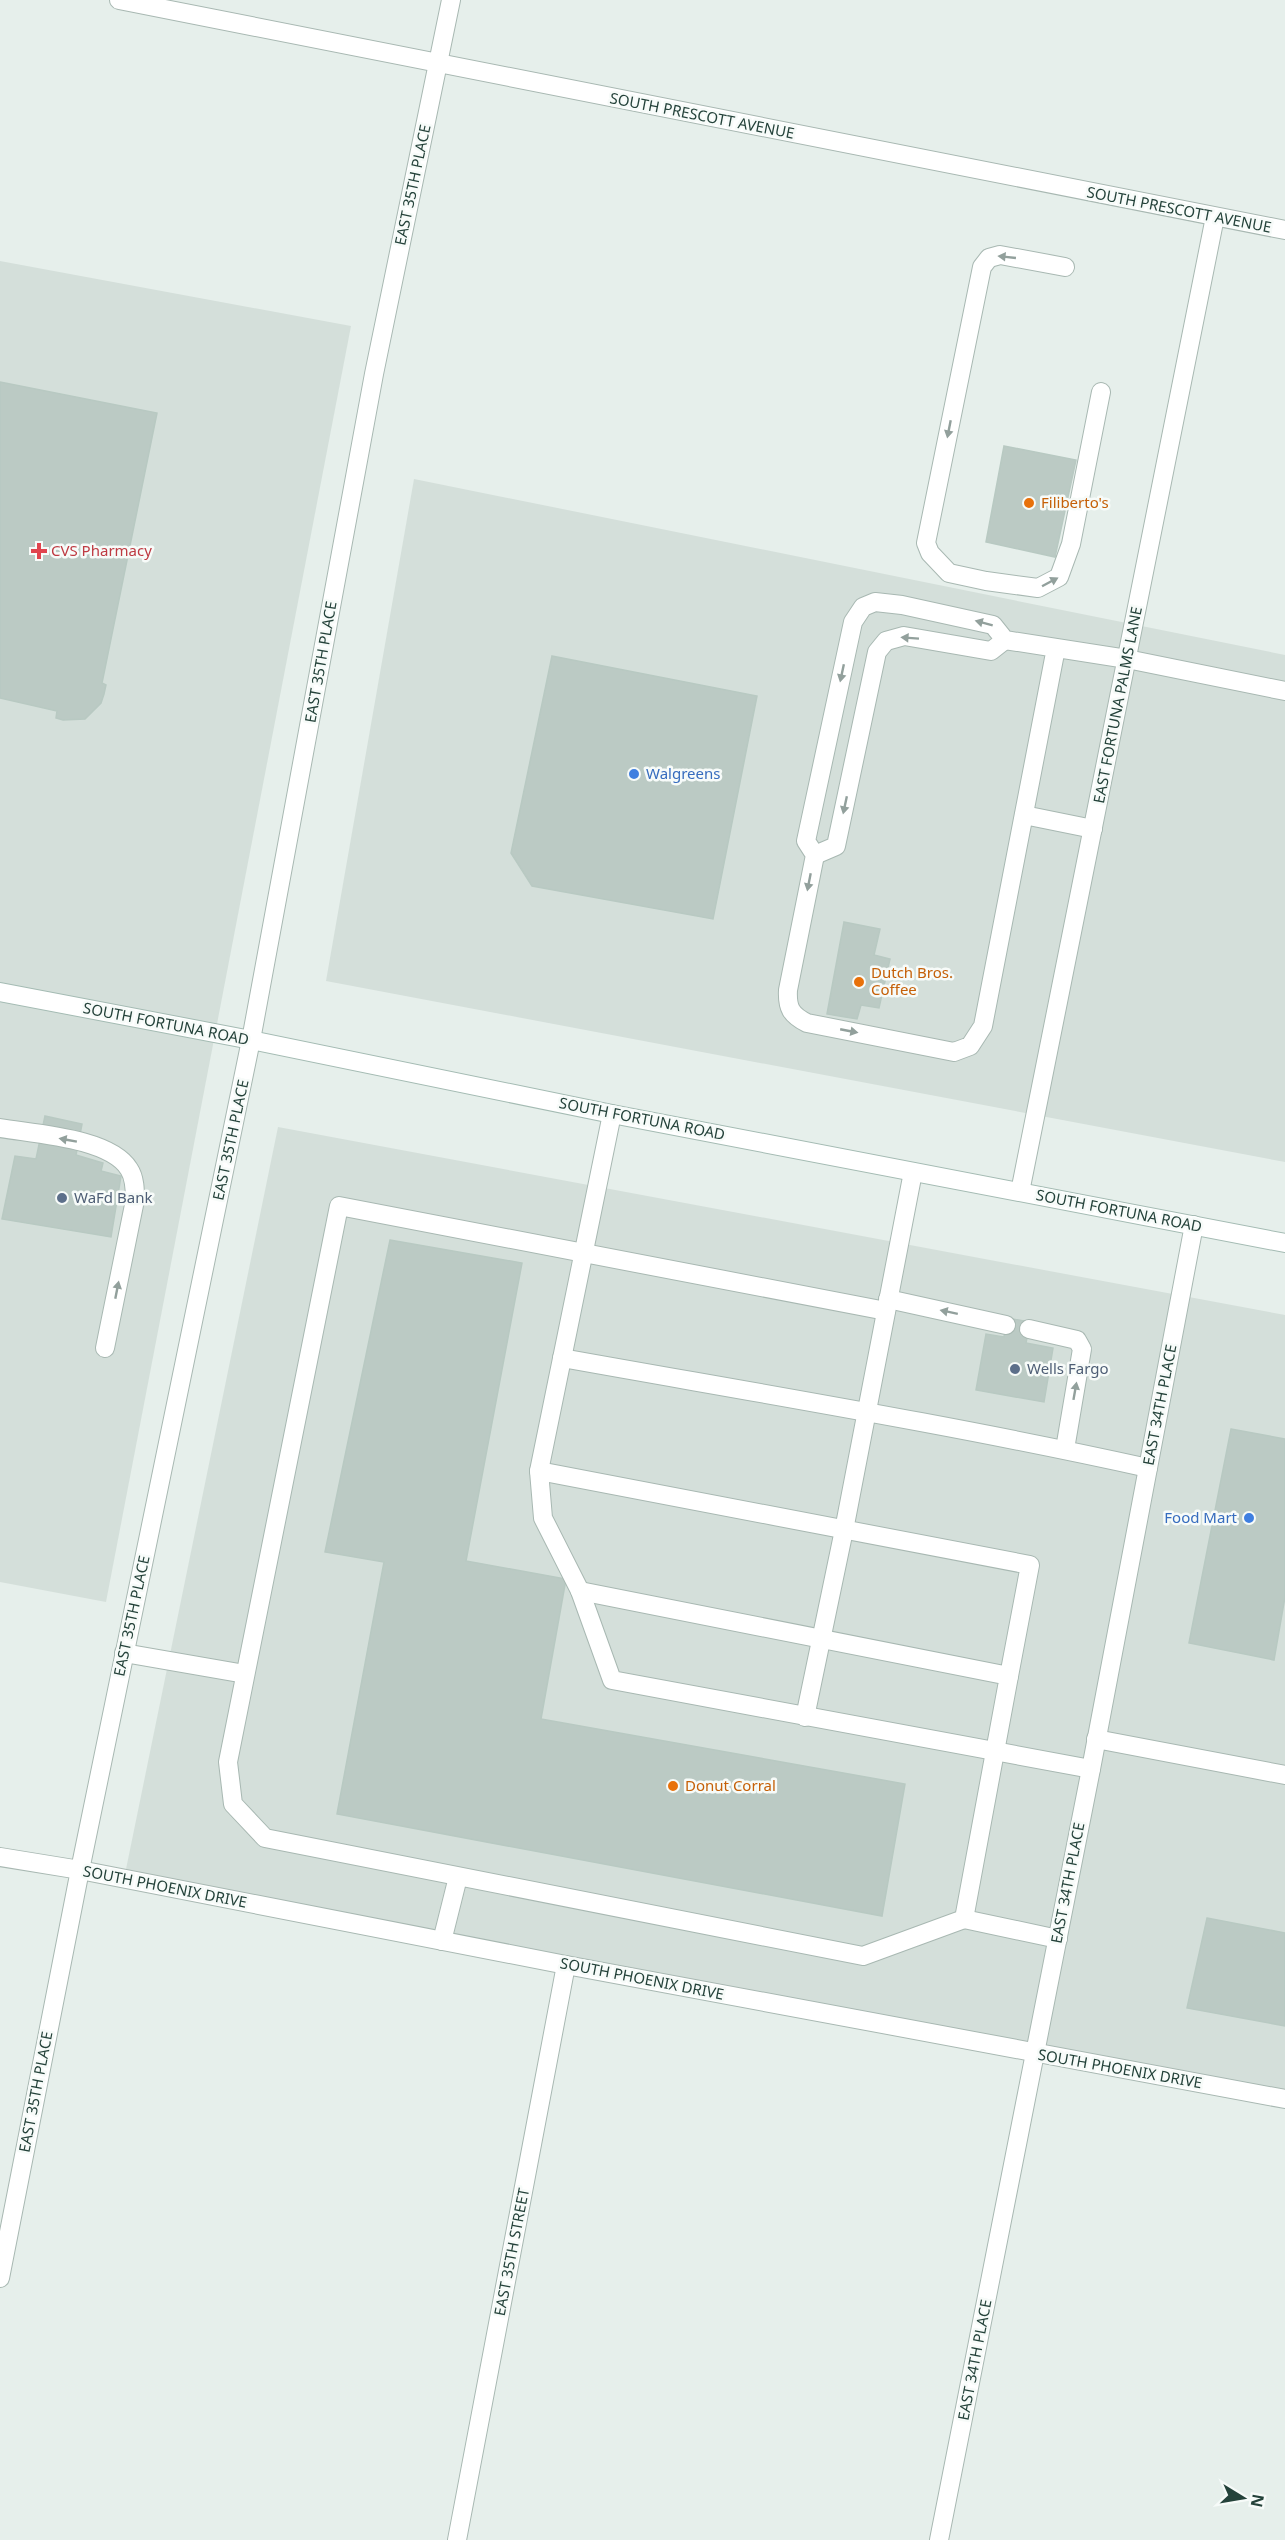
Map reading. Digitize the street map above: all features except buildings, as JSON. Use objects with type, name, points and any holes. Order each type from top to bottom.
[{"type":"street","name":"SOUTH PRESCOTT AVENUE","points":[[119,0],[1285,230]]},
{"type":"street","name":"EAST 35TH PLACE","points":[[0,2278],[124,1653],[252,1040],[374,374],[452,0]]},
{"type":"street","name":"EAST FORTUNA PALMS LANE","points":[[1020,1192],[1215,217]]},
{"type":"street","points":[[1065,267],[1000,255],[989,258],[982,267],[926,543],[930,553],[949,573],[1038,588],[1059,577],[1071,544],[1101,392]]},
{"type":"street","points":[[1056,648],[983,1026],[970,1046],[954,1052],[807,1023],[794,1017],[788,1004],[788,990],[814,855],[806,841],[852,622],[863,607],[875,602],[902,605],[993,625],[1005,639],[1127,659],[1285,691]]},
{"type":"street","points":[[814,855],[836,846],[876,652],[886,641],[904,636],[991,651],[1005,639]]},
{"type":"street","points":[[1024,815],[1093,829]]},
{"type":"street","name":"SOUTH FORTUNA ROAD","points":[[0,992],[252,1040],[612,1114],[1285,1243]]},
{"type":"street","points":[[612,1114],[539,1471],[543,1518],[580,1591],[612,1680],[1090,1769]]},
{"type":"street","points":[[0,1128],[104,1148],[120,1157],[130,1170],[135,1185],[135,1200],[105,1348]]},
{"type":"street","points":[[805,1717],[844,1530],[913,1172]]},
{"type":"street","points":[[1006,1325],[585,1253],[339,1206],[228,1762],[233,1804],[265,1838],[863,1956],[964,1919],[1058,1939]]},
{"type":"street","name":"EAST 34TH PLACE","points":[[939,2540],[1058,1939],[1194,1225]]},
{"type":"street","points":[[1029,1329],[1077,1340],[1082,1349],[1065,1449]]},
{"type":"street","points":[[562,1358],[1065,1449],[1148,1468]]},
{"type":"street","points":[[539,1471],[1030,1565],[964,1919]]},
{"type":"street","points":[[580,1591],[1009,1676]]},
{"type":"street","points":[[124,1653],[245,1674]]},
{"type":"street","points":[[1096,1739],[1285,1775]]},
{"type":"street","name":"SOUTH PHOENIX DRIVE","points":[[0,1857],[80,1870],[566,1965],[1285,2099]]},
{"type":"street","points":[[442,1941],[458,1876]]},
{"type":"street","name":"EAST 35TH STREET","points":[[457,2540],[566,1965]]},
{"type":"shaded area","points":[[0,261],[351,326],[106,1602],[0,1582]]},
{"type":"shaded area","points":[[414,479],[1285,655],[1285,1162],[326,981]]},
{"type":"shaded area","points":[[278,1127],[1285,1315],[1285,2097],[124,1879]]},
{"type":"place","name":"Filiberto's","points":[[1029,503]]},
{"type":"place","name":"CVS Pharmacy","points":[[39,551]]},
{"type":"place","name":"Walgreens","points":[[634,774]]},
{"type":"place","name":"Dutch Bros. Coffee","points":[[859,982]]},
{"type":"place","name":"WaFd Bank","points":[[62,1198]]},
{"type":"place","name":"Wells Fargo","points":[[1015,1369]]},
{"type":"place","name":"Food Mart","points":[[1249,1518]]},
{"type":"place","name":"Donut Corral","points":[[673,1786]]}]
